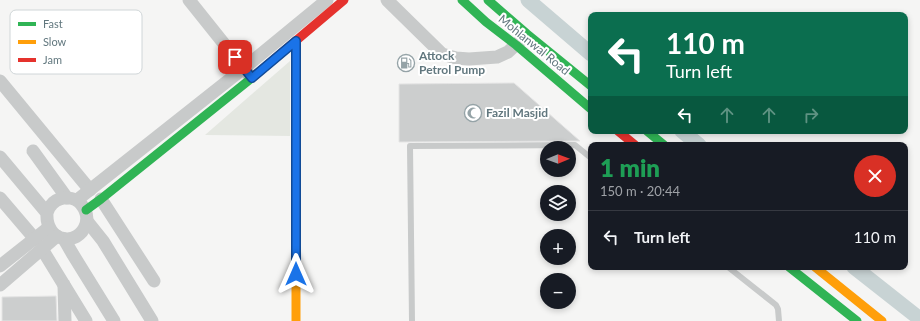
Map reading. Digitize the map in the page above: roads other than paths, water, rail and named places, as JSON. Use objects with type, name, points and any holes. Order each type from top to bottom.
[{"type":"street","points":[[189,0],[248,73]]},
{"type":"street","points":[[0,266],[56,234],[72,238],[79,235],[84,229],[86,216],[101,199],[248,73],[327,0]]},
{"type":"street","points":[[114,321],[72,253],[46,221],[49,208],[58,200],[72,199],[90,190],[248,73],[296,41],[344,0]]},
{"type":"street","points":[[387,0],[442,54],[456,58],[469,59],[497,57],[508,52],[527,34]]},
{"type":"street","name":"Mohlanwal Road","points":[[462,0],[486,22],[516,45],[588,106]]},
{"type":"street","name":"Mohlanwal Road","points":[[488,0],[588,84]]},
{"type":"street","points":[[296,41],[296,321]]},
{"type":"street","points":[[0,81],[90,190]]},
{"type":"street","points":[[622,134],[631,142]]},
{"type":"street","points":[[651,134],[660,142]]},
{"type":"street","points":[[33,151],[86,216],[152,321]]},
{"type":"street","points":[[0,157],[47,213]]},
{"type":"street","points":[[0,198],[38,244],[86,321]]},
{"type":"street","points":[[101,199],[154,281]]},
{"type":"street","points":[[0,285],[38,244]]},
{"type":"street","points":[[793,270],[854,320]]},
{"type":"street","points":[[819,270],[882,321]]},
{"type":"street","points":[[64,284],[65,321]]},
{"type":"lane","points":[[412,321],[410,146],[575,145],[588,156]]},
{"type":"lane","points":[[732,270],[776,305],[778,309],[779,321]]},
{"type":"waterway","points":[[528,0],[588,51]]},
{"type":"waterway","points":[[686,134],[695,142]]},
{"type":"waterway","points":[[858,270],[920,319]]},
{"type":"place","name":"Attock Petrol Pump","points":[[406,63]]},
{"type":"place","name":"Fazil Masjid","points":[[473,113]]}]
